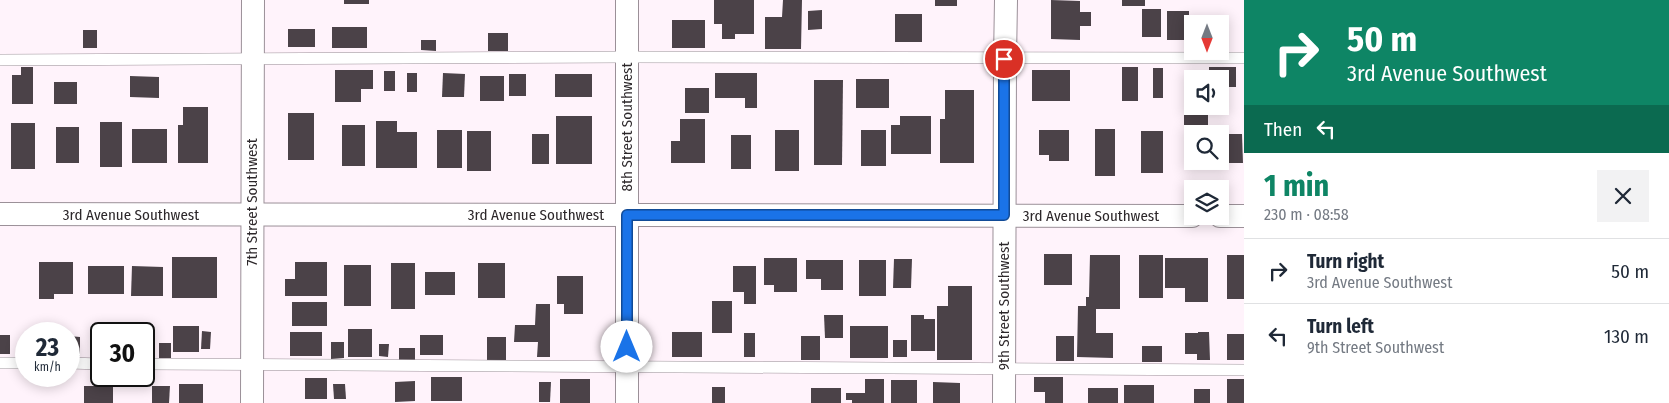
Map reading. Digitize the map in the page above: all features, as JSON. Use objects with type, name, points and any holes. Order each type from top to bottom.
[{"type":"street","name":"7th Street Southwest","points":[[252,0],[252,403]]},
{"type":"street","name":"8th Street Southwest","points":[[626,0],[627,403]]},
{"type":"street","name":"9th Street Southwest","points":[[1004,403],[1004,59],[1006,0]]},
{"type":"street","name":"3rd Avenue Southwest","points":[[0,214],[1184,216]]},
{"type":"street","points":[[1229,216],[1244,216]]},
{"type":"lane","points":[[0,60],[627,57],[1244,58]]},
{"type":"lane","points":[[0,363],[15,363]]},
{"type":"lane","points":[[155,364],[1244,370]]},
{"type":"building","points":[[344,0],[369,0],[369,4],[344,4]]},
{"type":"building","points":[[714,0],[754,0],[754,34],[735,34],[735,39],[722,39],[722,24],[714,24]]},
{"type":"building","points":[[783,0],[802,0],[801,49],[765,49],[765,17],[782,17]]},
{"type":"building","points":[[935,0],[957,0],[957,6],[935,6]]},
{"type":"building","points":[[1051,0],[1080,1],[1080,12],[1091,12],[1091,26],[1080,26],[1080,40],[1051,39]]},
{"type":"building","points":[[1122,0],[1145,0],[1145,6],[1122,6]]},
{"type":"building","points":[[1142,9],[1161,9],[1161,37],[1142,37]]},
{"type":"building","points":[[822,10],[822,29],[808,30],[808,11]]},
{"type":"building","points":[[1167,11],[1189,11],[1189,15],[1184,15],[1184,40],[1167,40]]},
{"type":"building","points":[[895,14],[922,14],[922,42],[895,42]]},
{"type":"building","points":[[672,20],[705,20],[705,48],[672,48]]},
{"type":"building","points":[[332,27],[367,27],[367,48],[332,48]]},
{"type":"building","points":[[288,29],[315,29],[315,47],[288,47]]},
{"type":"building","points":[[83,30],[97,30],[97,48],[83,48]]},
{"type":"building","points":[[488,33],[508,33],[508,51],[488,51]]},
{"type":"building","points":[[421,40],[436,40],[436,51],[421,50]]},
{"type":"building","points":[[21,67],[33,67],[33,104],[12,104],[12,75],[21,75]]},
{"type":"building","points":[[1122,67],[1138,67],[1138,101],[1122,101]]},
{"type":"building","points":[[1209,67],[1236,67],[1236,87],[1229,87],[1229,70],[1209,70]]},
{"type":"building","points":[[1153,68],[1163,68],[1163,98],[1153,98]]},
{"type":"building","points":[[335,70],[373,70],[373,89],[361,89],[361,102],[335,102]]},
{"type":"building","points":[[1032,70],[1070,70],[1070,101],[1032,101]]},
{"type":"building","points":[[384,71],[395,71],[395,91],[384,91]]},
{"type":"building","points":[[407,73],[417,73],[417,92],[407,92]]},
{"type":"building","points":[[443,73],[465,74],[464,97],[442,97]]},
{"type":"building","points":[[715,73],[757,73],[757,108],[745,108],[745,98],[715,98]]},
{"type":"building","points":[[509,74],[526,74],[526,96],[509,96]]},
{"type":"building","points":[[555,74],[592,74],[592,97],[555,97]]},
{"type":"building","points":[[130,76],[159,77],[159,98],[130,97]]},
{"type":"building","points":[[480,76],[504,76],[504,101],[480,101]]},
{"type":"building","points":[[856,79],[889,79],[889,108],[856,108]]},
{"type":"building","points":[[814,80],[843,80],[842,165],[814,165]]},
{"type":"building","points":[[54,82],[77,82],[77,104],[54,104]]},
{"type":"building","points":[[685,88],[709,88],[709,113],[685,113]]},
{"type":"building","points":[[945,90],[974,90],[974,163],[940,163],[940,119],[945,119]]},
{"type":"building","points":[[183,107],[208,107],[208,163],[178,163],[178,125],[183,125]]},
{"type":"building","points":[[288,113],[314,113],[314,160],[288,160]]},
{"type":"building","points":[[1184,115],[1208,115],[1208,125],[1184,125]]},
{"type":"building","points":[[556,116],[592,116],[592,164],[556,164]]},
{"type":"building","points":[[900,116],[931,116],[931,154],[891,154],[891,125],[900,125]]},
{"type":"building","points":[[680,119],[705,119],[705,163],[671,163],[671,141],[680,141]]},
{"type":"building","points":[[376,121],[397,121],[397,132],[417,132],[417,168],[376,168]]},
{"type":"building","points":[[100,122],[122,122],[122,167],[100,167]]},
{"type":"building","points":[[11,123],[35,123],[35,169],[11,169]]},
{"type":"building","points":[[342,125],[365,125],[365,166],[342,166]]},
{"type":"building","points":[[56,127],[79,127],[79,163],[56,163]]},
{"type":"building","points":[[132,129],[167,129],[167,163],[132,163]]},
{"type":"building","points":[[1095,129],[1115,129],[1115,176],[1095,176]]},
{"type":"building","points":[[437,130],[462,130],[462,168],[437,168]]},
{"type":"building","points":[[775,130],[799,130],[799,171],[775,171]]},
{"type":"building","points":[[861,130],[886,130],[886,166],[861,166]]},
{"type":"building","points":[[1039,130],[1069,130],[1069,161],[1049,161],[1049,155],[1039,155]]},
{"type":"building","points":[[467,131],[491,131],[491,171],[467,171]]},
{"type":"building","points":[[1141,131],[1163,131],[1163,173],[1141,173]]},
{"type":"building","points":[[532,134],[549,134],[549,164],[532,164]]},
{"type":"building","points":[[1229,134],[1242,134],[1243,163],[1229,163]]},
{"type":"building","points":[[731,135],[751,135],[751,169],[731,169]]},
{"type":"building","points":[[1044,254],[1072,254],[1072,285],[1044,285]]},
{"type":"building","points":[[1090,255],[1120,255],[1120,309],[1096,309],[1096,333],[1113,333],[1113,358],[1077,357],[1078,306],[1086,306],[1086,297],[1089,297]]},
{"type":"building","points":[[1139,255],[1163,255],[1163,298],[1139,298]]},
{"type":"building","points":[[1227,255],[1244,255],[1244,299],[1227,299]]},
{"type":"building","points":[[172,257],[217,257],[217,298],[172,298]]},
{"type":"building","points":[[764,258],[797,258],[797,292],[774,292],[774,285],[764,285]]},
{"type":"building","points":[[1165,258],[1208,258],[1208,302],[1185,302],[1185,288],[1165,288]]},
{"type":"building","points":[[894,259],[912,259],[911,288],[893,288]]},
{"type":"building","points":[[806,260],[843,260],[843,290],[821,290],[821,279],[806,279]]},
{"type":"building","points":[[859,260],[886,260],[886,296],[859,296]]},
{"type":"building","points":[[39,262],[73,262],[73,294],[54,294],[54,299],[39,299]]},
{"type":"building","points":[[295,262],[327,262],[327,296],[285,296],[285,279],[295,279]]},
{"type":"building","points":[[391,263],[415,263],[415,309],[391,309]]},
{"type":"building","points":[[478,263],[505,263],[505,298],[478,298]]},
{"type":"building","points":[[344,265],[371,265],[371,306],[344,306]]},
{"type":"building","points":[[88,266],[124,266],[124,294],[88,294]]},
{"type":"building","points":[[132,266],[163,267],[163,296],[131,296]]},
{"type":"building","points":[[733,266],[756,266],[756,304],[744,304],[744,292],[733,292]]},
{"type":"building","points":[[425,272],[455,272],[455,295],[425,295]]},
{"type":"building","points":[[557,276],[583,276],[583,314],[564,314],[564,304],[557,304]]},
{"type":"building","points":[[948,286],[972,286],[972,360],[937,360],[937,306],[948,306]]},
{"type":"building","points":[[712,301],[732,301],[732,333],[712,333]]},
{"type":"building","points":[[292,302],[327,302],[327,326],[292,326]]},
{"type":"building","points":[[536,304],[550,304],[550,357],[537,357],[538,342],[514,342],[515,325],[535,325]]},
{"type":"building","points":[[824,315],[843,315],[843,338],[825,338]]},
{"type":"building","points":[[911,315],[924,315],[924,319],[935,319],[935,351],[911,351]]},
{"type":"building","points":[[173,326],[199,326],[199,352],[173,352]]},
{"type":"building","points":[[850,326],[888,326],[888,358],[850,358]]},
{"type":"building","points":[[348,329],[372,329],[372,357],[348,357]]},
{"type":"building","points":[[202,331],[211,332],[210,349],[201,349]]},
{"type":"building","points":[[290,332],[322,332],[322,356],[290,356]]},
{"type":"building","points":[[672,332],[702,332],[702,357],[672,357]]},
{"type":"building","points":[[1209,332],[1210,360],[1197,360],[1197,354],[1185,354],[1185,333]]},
{"type":"building","points":[[744,333],[755,333],[755,357],[744,357]]},
{"type":"building","points":[[1227,334],[1244,334],[1244,360],[1227,360]]},
{"type":"building","points":[[0,335],[10,335],[10,354],[0,354]]},
{"type":"building","points":[[420,335],[443,335],[443,355],[420,355]]},
{"type":"building","points":[[801,336],[820,336],[820,360],[801,360]]},
{"type":"building","points":[[1056,336],[1074,336],[1074,361],[1056,361]]},
{"type":"building","points":[[487,337],[506,337],[506,360],[487,360]]},
{"type":"building","points":[[893,340],[907,340],[907,357],[893,357]]},
{"type":"building","points":[[331,342],[344,342],[344,358],[331,359]]},
{"type":"building","points":[[159,343],[171,343],[171,358],[159,358]]},
{"type":"building","points":[[379,344],[389,344],[388,357],[379,356]]},
{"type":"building","points":[[1142,346],[1162,346],[1162,362],[1142,362]]},
{"type":"building","points":[[399,348],[415,348],[415,362],[399,362]]},
{"type":"building","points":[[431,377],[462,377],[462,401],[431,401]]},
{"type":"building","points":[[1034,377],[1063,377],[1063,403],[1045,403],[1045,392],[1034,392]]},
{"type":"building","points":[[305,378],[327,378],[327,399],[305,399]]},
{"type":"building","points":[[560,379],[590,379],[590,403],[560,403]]},
{"type":"building","points":[[865,379],[884,379],[884,403],[852,403],[852,400],[846,400],[846,393],[865,393]]},
{"type":"building","points":[[1227,379],[1244,379],[1244,403],[1227,403]]},
{"type":"building","points":[[891,380],[917,380],[917,403],[891,403]]},
{"type":"building","points":[[415,381],[415,401],[395,402],[395,382]]},
{"type":"building","points":[[539,382],[551,382],[550,402],[539,402]]},
{"type":"building","points":[[933,382],[960,383],[960,403],[933,403]]},
{"type":"building","points":[[179,384],[203,384],[203,403],[179,403]]},
{"type":"building","points":[[333,384],[345,384],[346,399],[334,399]]},
{"type":"building","points":[[1124,385],[1154,385],[1154,403],[1124,403]]},
{"type":"building","points":[[84,386],[113,387],[113,403],[84,403]]},
{"type":"building","points":[[170,386],[169,403],[152,403],[152,387]]},
{"type":"building","points":[[712,387],[725,387],[725,403],[712,403]]},
{"type":"building","points":[[811,388],[841,388],[841,403],[811,403]]},
{"type":"building","points":[[1088,388],[1118,388],[1118,403],[1088,403]]},
{"type":"building","points":[[1194,389],[1210,389],[1210,403],[1194,403]]},
{"type":"route","points":[[627,347],[627,215],[1004,215],[1004,59]]}]
